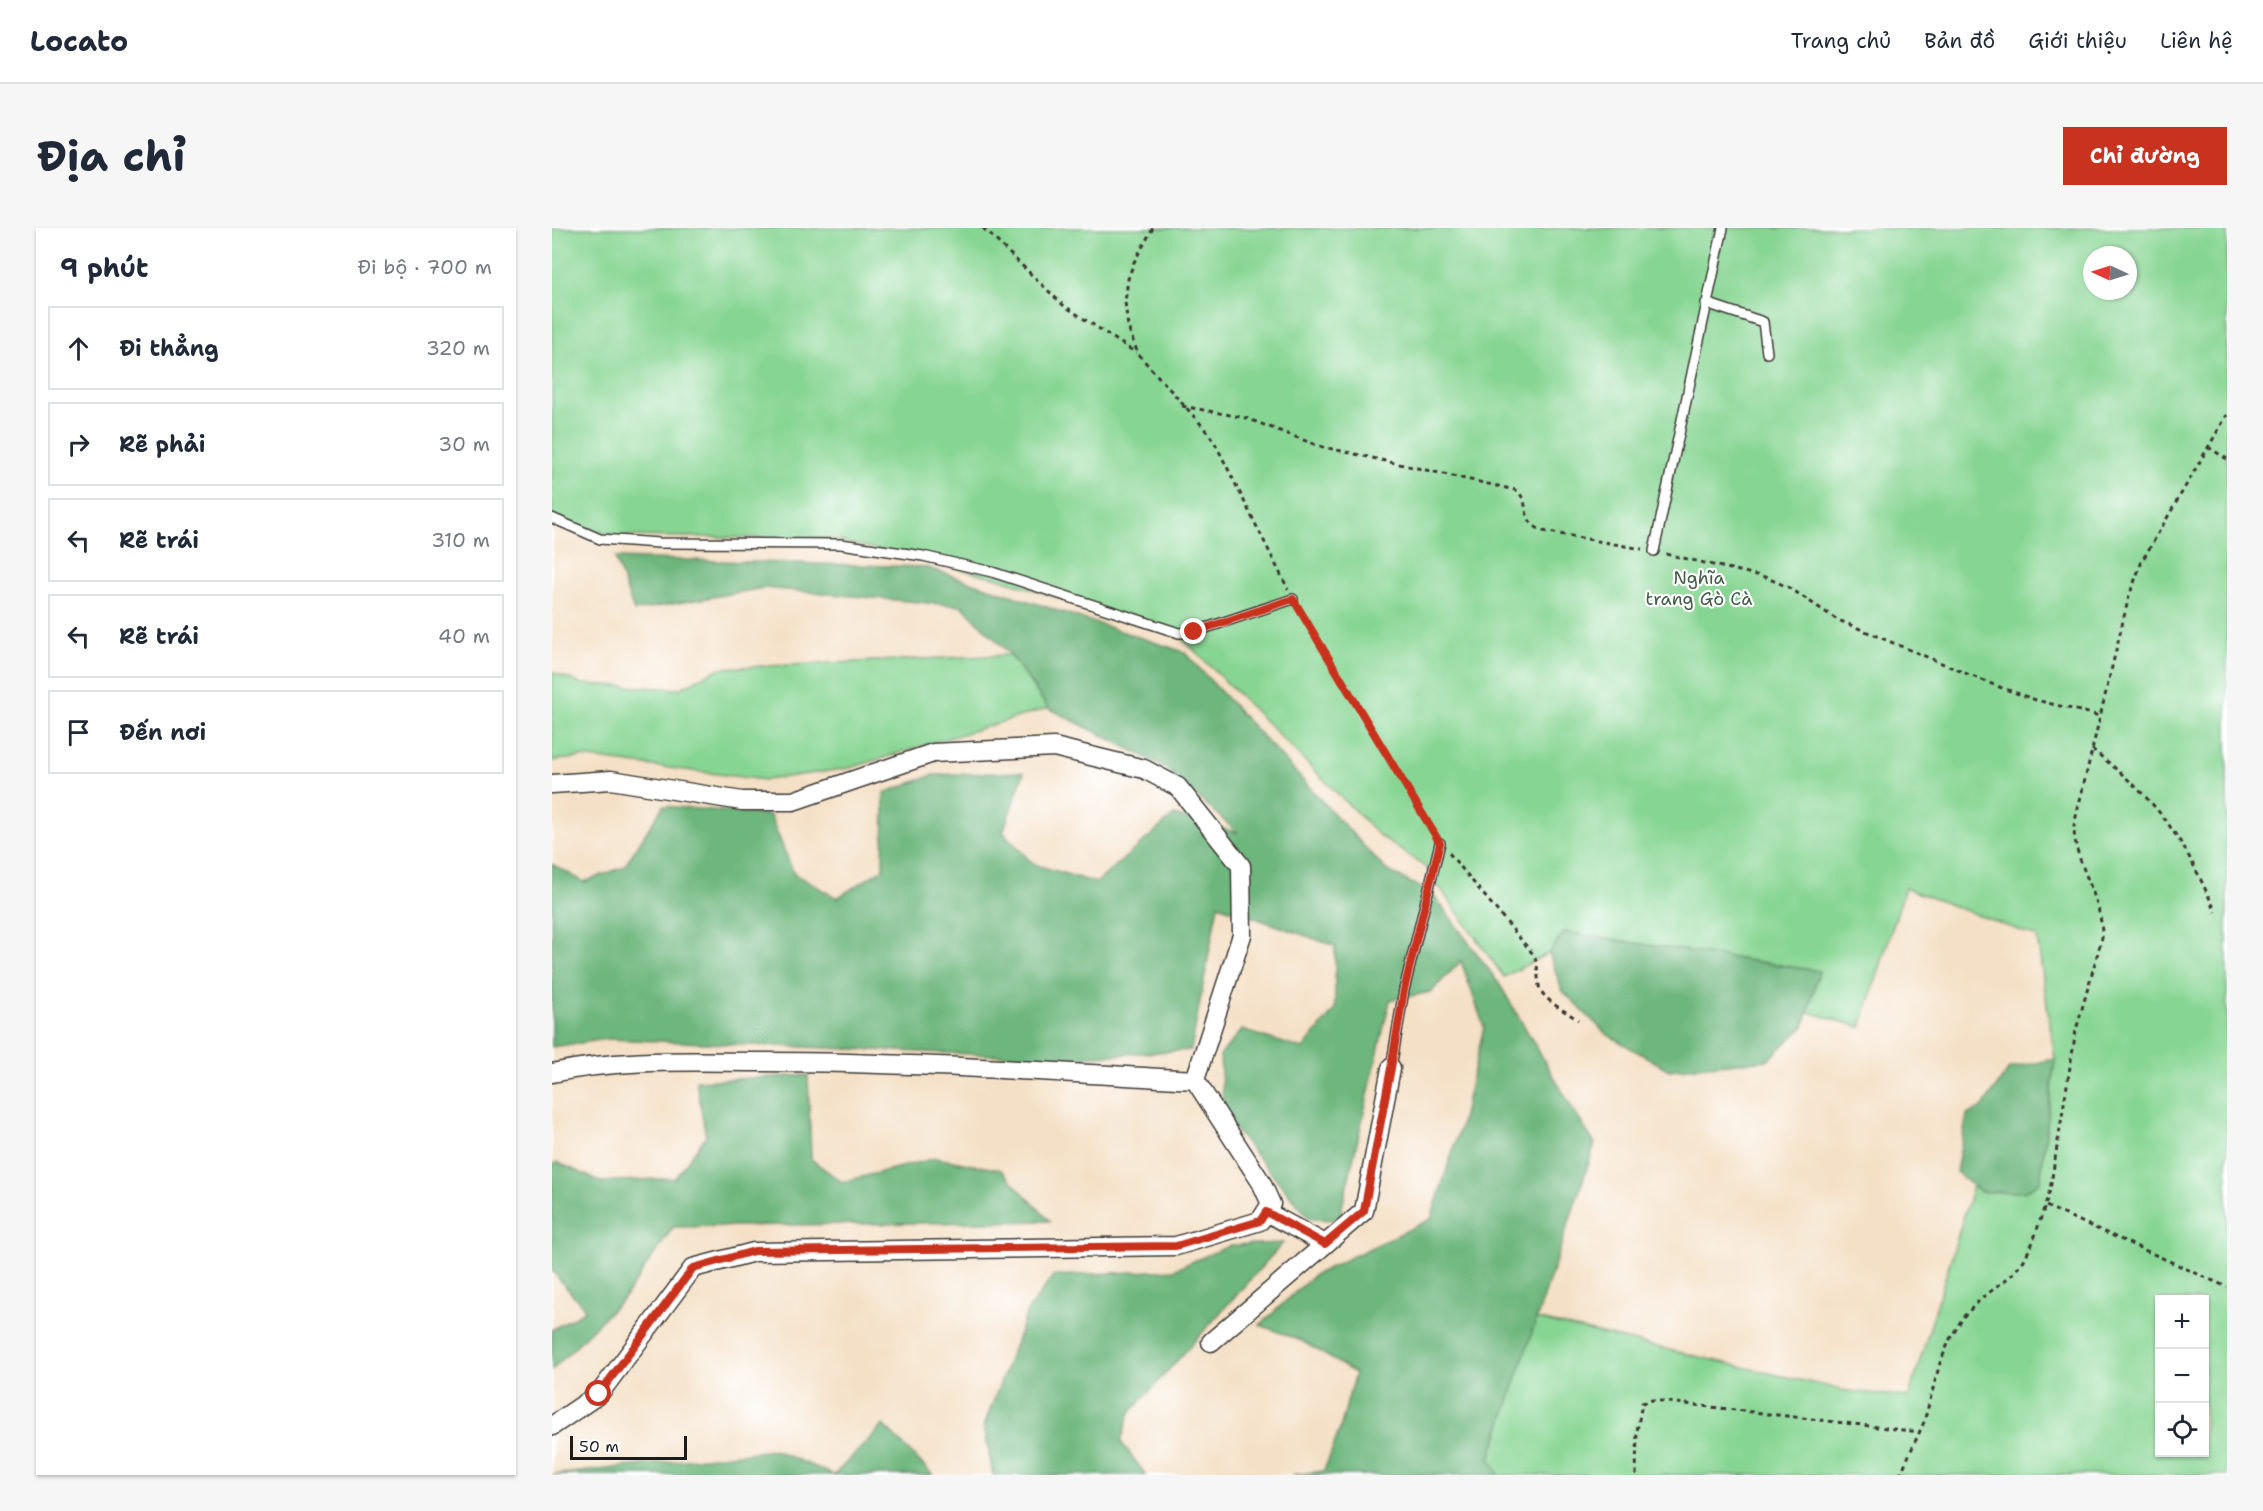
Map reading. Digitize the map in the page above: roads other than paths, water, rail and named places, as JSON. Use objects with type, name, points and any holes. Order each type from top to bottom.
[{"type":"street","points":[[552,784],[610,780],[742,801],[793,801],[933,753],[1054,747],[1144,769],[1178,787],[1241,866],[1242,935],[1195,1080]]},
{"type":"street","points":[[552,1074],[581,1067],[625,1063],[866,1062],[1195,1080]]},
{"type":"street","points":[[1211,1342],[1364,1211],[1391,1068]]},
{"type":"street","points":[[552,1426],[599,1394],[693,1268],[754,1251],[1176,1246],[1260,1221],[1271,1204],[1261,1182],[1195,1080]]},
{"type":"street","points":[[1266,1212],[1325,1244]]},
{"type":"lane","points":[[1654,551],[1723,228]]},
{"type":"lane","points":[[1706,303],[1763,322],[1767,353]]},
{"type":"lane","points":[[552,518],[600,539],[659,543],[841,543],[923,556],[992,572],[1179,633],[1194,632],[1293,599]]},
{"type":"lane","points":[[1391,1068],[1404,990],[1440,843]]},
{"type":"park label","name":"Nghĩa trang Gò Cà","points":[[1699,588]]}]
